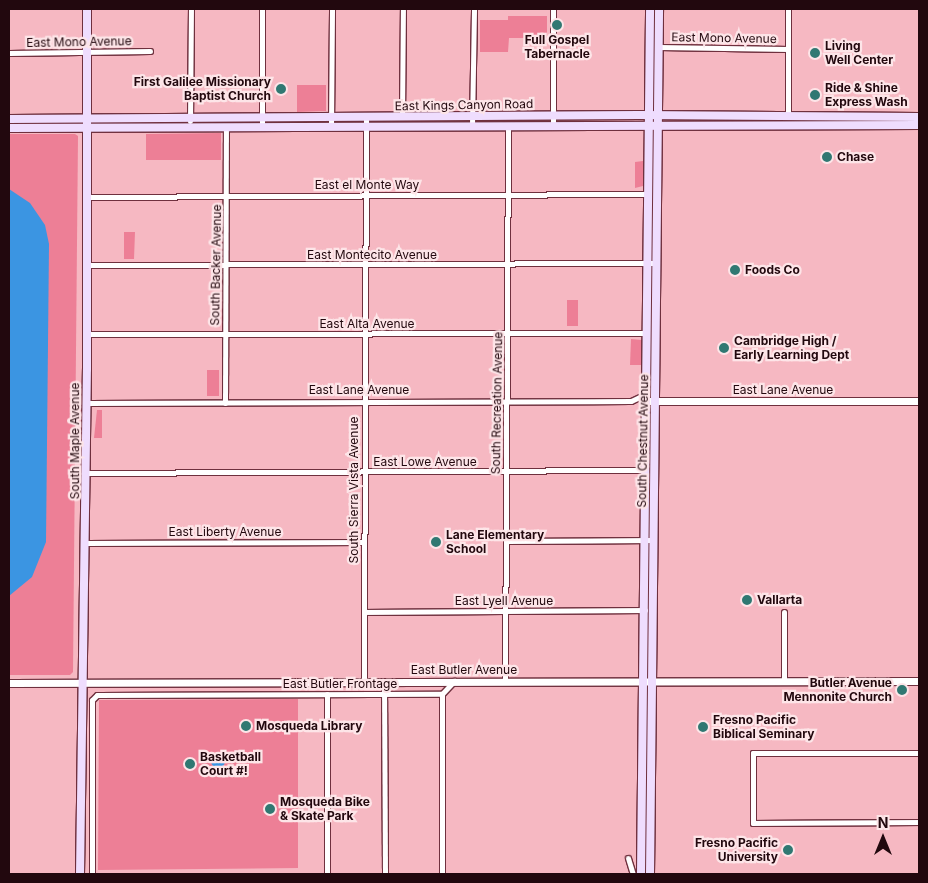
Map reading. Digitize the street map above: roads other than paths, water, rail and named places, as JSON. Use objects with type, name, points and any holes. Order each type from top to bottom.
[{"type":"main road","name":"South Maple Avenue","points":[[80,874],[81,683],[86,473],[87,9]]},
{"type":"main road","name":"South Chestnut Avenue","points":[[650,9],[648,194],[652,263],[645,451],[649,540],[650,874]]},
{"type":"main road","name":"South Chestnut Avenue","points":[[642,874],[648,680],[644,610],[653,489],[648,401],[648,333],[652,263],[657,231],[659,9]]},
{"type":"main road","name":"East Kings Canyon Road","points":[[9,128],[86,128],[262,118],[366,122],[472,121],[553,116],[648,115],[919,117]]},
{"type":"main road","name":"East Kings Canyon Road","points":[[366,122],[402,118],[472,121],[508,126],[919,125]]},
{"type":"main road","name":"East Kings Canyon Road","points":[[9,119],[86,119],[190,123],[226,127],[262,127],[331,122]]},
{"type":"main road","points":[[648,194],[652,201],[652,226],[657,231]]},
{"type":"main road","points":[[645,451],[649,453],[649,484],[653,489]]},
{"type":"street","points":[[190,123],[191,9]]},
{"type":"street","points":[[262,9],[262,127]]},
{"type":"street","points":[[331,122],[332,9]]},
{"type":"street","points":[[402,118],[403,9]]},
{"type":"street","points":[[472,121],[474,9]]},
{"type":"street","points":[[553,9],[553,125]]},
{"type":"street","points":[[788,9],[788,117]]},
{"type":"street","name":"East Mono Avenue","points":[[659,48],[788,49]]},
{"type":"street","name":"East Mono Avenue","points":[[9,53],[150,51]]},
{"type":"street","name":"South Sierra Vista Avenue","points":[[364,682],[367,334],[366,122]]},
{"type":"street","name":"South Recreation Avenue","points":[[505,681],[506,401],[509,265],[508,126]]},
{"type":"street","name":"South Backer Avenue","points":[[225,403],[226,127]]},
{"type":"street","name":"East el Monte Way","points":[[86,197],[648,194]]},
{"type":"street","name":"East Montecito Avenue","points":[[87,265],[652,263]]},
{"type":"street","name":"East Alta Avenue","points":[[87,334],[648,333]]},
{"type":"street","name":"East Lane Avenue","points":[[631,401],[648,401]]},
{"type":"street","name":"East Lane Avenue","points":[[86,403],[919,401]]},
{"type":"street","name":"East Lowe Avenue","points":[[86,473],[645,470]]},
{"type":"street","points":[[506,542],[649,540]]},
{"type":"street","name":"East Liberty Avenue","points":[[85,543],[364,542]]},
{"type":"street","name":"East Lyell Avenue","points":[[364,612],[644,610]]},
{"type":"street","points":[[784,612],[784,680]]},
{"type":"street","name":"East Butler Avenue","points":[[9,683],[648,680],[919,681]]},
{"type":"street","points":[[442,874],[442,694],[454,681]]},
{"type":"street","points":[[238,682],[238,694]]},
{"type":"street","points":[[384,682],[385,874]]},
{"type":"street","name":"East Butler Frontage","points":[[92,828],[94,697],[238,694],[442,694]]},
{"type":"street","points":[[327,694],[327,874]]},
{"type":"street","points":[[919,753],[753,753],[753,823],[919,822]]},
{"type":"street","points":[[81,828],[92,828],[92,874]]},
{"type":"street","points":[[628,858],[633,874]]},
{"type":"water","points":[[9,189],[30,203],[45,225],[49,244],[46,542],[32,577],[9,596]]},
{"type":"water","points":[[218,754],[223,756],[225,761],[223,766],[218,768],[213,766],[211,761],[213,756]]},
{"type":"place","name":"Full Gospel Tabernacle","points":[[557,25]]},
{"type":"place","name":"Living Well Center","points":[[815,53]]},
{"type":"place","name":"First Galilee Missionary Baptist Church","points":[[281,89]]},
{"type":"place","name":"Ride & Shine Express Wash","points":[[815,95]]},
{"type":"place","name":"Chase","points":[[827,157]]},
{"type":"place","name":"Foods Co","points":[[735,270]]},
{"type":"place","name":"Cambridge High / Early Learning Dept","points":[[724,348]]},
{"type":"place","name":"Lane Elementary School","points":[[436,542]]},
{"type":"place","name":"Vallarta","points":[[747,600]]},
{"type":"place","name":"Butler Avenue Mennonite Church","points":[[902,690]]},
{"type":"place","name":"Mosqueda Library","points":[[246,726]]},
{"type":"place","name":"Fresno Pacific Biblical Seminary","points":[[703,727]]},
{"type":"place","name":"Basketball Court #!","points":[[190,764]]},
{"type":"place","name":"Mosqueda Bike & Skate Park","points":[[270,809]]},
{"type":"place","name":"Fresno Pacific University","points":[[788,850]]}]
